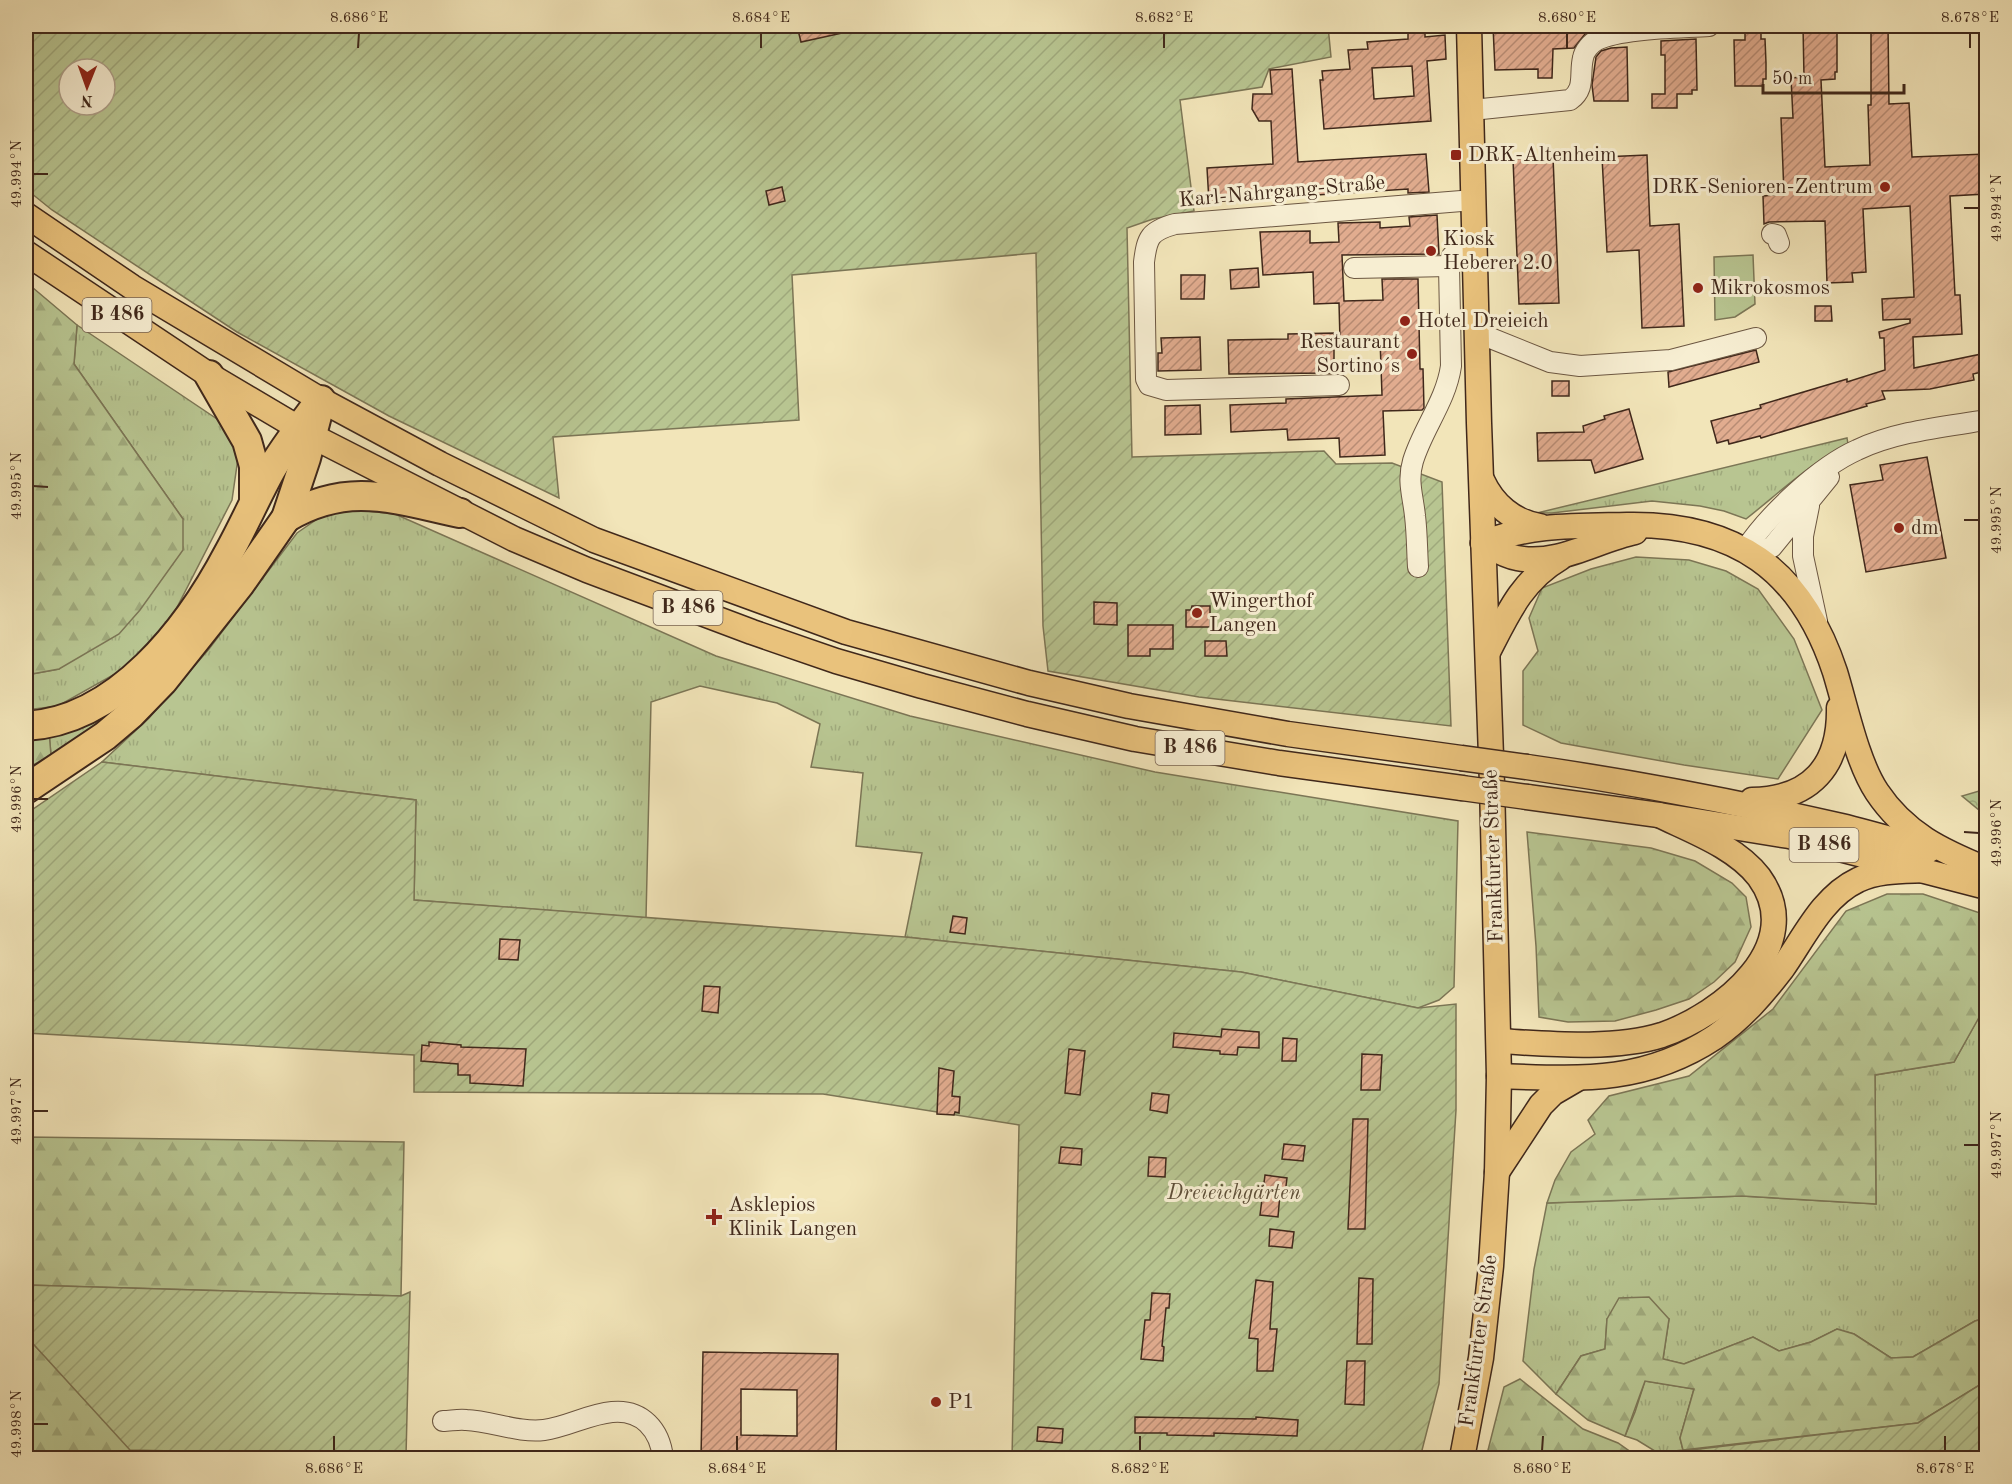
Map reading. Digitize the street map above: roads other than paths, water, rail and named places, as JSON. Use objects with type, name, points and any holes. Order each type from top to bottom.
[{"type":"highway","points":[[209,375],[247,441],[254,466],[254,502]]},
{"type":"highway","points":[[26,789],[105,736],[164,681],[240,584],[286,519],[305,432],[321,400]]},
{"type":"highway","points":[[26,726],[66,719],[83,712],[116,693],[137,676],[166,644],[210,584],[275,463],[305,432]]},
{"type":"highway","points":[[286,519],[324,500],[356,495],[399,500],[460,513]]},
{"type":"main road","name":"Frankfurter Straße","points":[[1462,1458],[1481,1358],[1491,1266],[1497,1172],[1499,1076],[1469,26]]},
{"type":"main road","name":"B 486","points":[[26,215],[132,287],[321,400],[440,464],[594,540],[846,632],[1008,677],[1129,706],[1288,734],[1611,779],[1833,824],[1955,856]]},
{"type":"main road","name":"B 486","points":[[26,253],[209,375],[305,432],[460,513],[609,579],[815,654],[1027,714],[1135,739],[1279,763],[1659,815],[1789,836],[1986,887]]},
{"type":"main road","name":"B 486","points":[[1482,480],[1489,495],[1514,517],[1533,525],[1546,527]]},
{"type":"main road","name":"B 486","points":[[1483,543],[1507,533],[1546,527],[1648,525],[1710,535],[1745,550],[1783,579],[1811,617],[1822,638],[1868,777],[1876,791],[1901,823],[1918,836],[1955,856],[1986,869]]},
{"type":"main road","name":"B 486","points":[[1483,543],[1519,559],[1544,559],[1565,555],[1631,533],[1672,528]]},
{"type":"main road","name":"B 486","points":[[1487,654],[1511,606],[1523,589],[1546,566],[1565,555]]},
{"type":"main road","points":[[1696,795],[1754,800],[1778,798],[1811,782],[1827,764],[1834,751],[1839,729],[1839,688]]},
{"type":"main road","points":[[1499,1041],[1575,1045],[1636,1041],[1662,1035],[1702,1018],[1746,981],[1760,964],[1770,940],[1773,919],[1770,899],[1758,877],[1747,866],[1715,843],[1659,815]]},
{"type":"main road","points":[[1499,1076],[1577,1079],[1618,1075],[1645,1069],[1692,1050],[1715,1037],[1752,1007],[1819,913],[1842,889],[1860,879],[1881,874],[1925,870]]},
{"type":"main road","points":[[1497,1172],[1541,1105],[1553,1093],[1577,1079]]},
{"type":"street","points":[[1472,110],[1570,100],[1580,89],[1583,57],[1588,47],[1596,40],[1628,32],[1710,26]]},
{"type":"street","name":"Karl-Nahrgang-Straße","points":[[1339,385],[1166,390],[1149,385],[1146,379],[1144,262],[1150,235],[1158,229],[1175,224],[1474,200]]},
{"type":"street","points":[[1418,567],[1410,475],[1413,460],[1449,382],[1449,266],[1452,256],[1476,252]]},
{"type":"street","points":[[1354,268],[1449,266]]},
{"type":"street","points":[[1478,333],[1550,362],[1580,366],[1671,360],[1756,338]]},
{"type":"street","points":[[1745,550],[1760,529],[1788,501],[1832,465],[1856,450],[1887,439],[1986,420]]},
{"type":"street","points":[[1745,550],[1762,551],[1772,547],[1849,455]]},
{"type":"street","points":[[1810,502],[1803,536],[1803,556],[1822,638]]},
{"type":"street","points":[[443,1421],[466,1420],[544,1430],[610,1412],[625,1412],[638,1416],[652,1426],[662,1449],[663,1458]]},
{"type":"place","name":"DRK-Altenheim","points":[[1456,155]]},
{"type":"place","name":"DRK-Senioren-Zentrum","points":[[1885,187]]},
{"type":"place","name":"Kiosk Heberer 2.0","points":[[1431,251]]},
{"type":"place","name":"Mikrokosmos","points":[[1698,288]]},
{"type":"place","name":"Hotel Dreieich","points":[[1405,321]]},
{"type":"place","name":"Restaurant Sortino´s","points":[[1412,354]]},
{"type":"place","name":"dm","points":[[1899,528]]},
{"type":"place","name":"Wingerthof Langen","points":[[1197,613]]},
{"type":"place","name":"Asklepios Klinik Langen","points":[[714,1217]]},
{"type":"place","name":"P1","points":[[936,1402]]},
{"type":"park label","name":"Dreieichgärten","points":[[1234,1193]]}]
